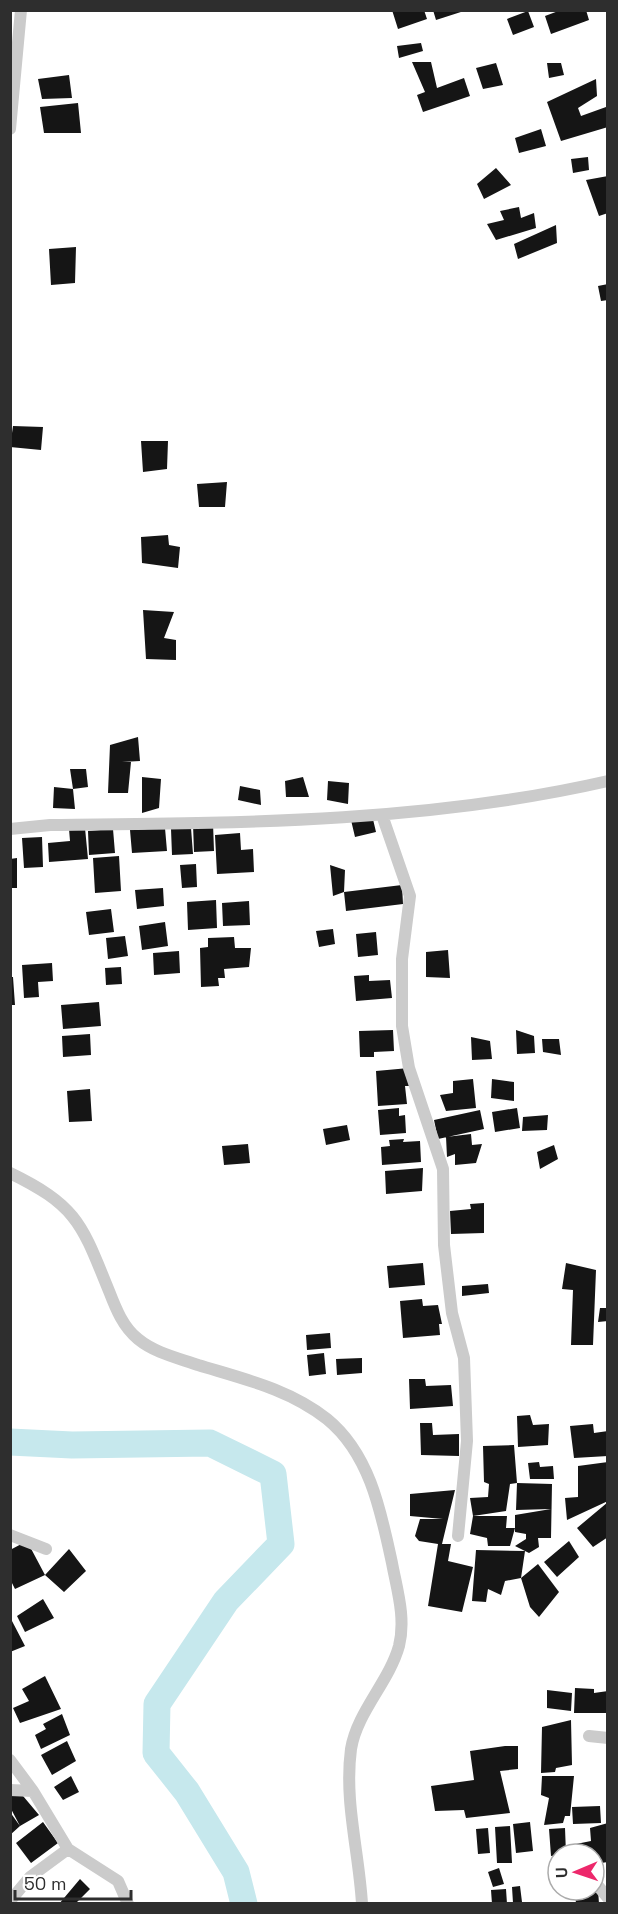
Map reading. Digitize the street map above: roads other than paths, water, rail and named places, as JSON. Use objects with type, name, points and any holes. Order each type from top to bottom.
[{"type":"street","points":[[10,129],[21,10]]},
{"type":"street","points":[[10,829],[50,825],[305,821],[525,797],[608,781]]},
{"type":"street","points":[[382,814],[410,896],[402,959],[402,1026],[408,1068],[443,1169],[444,1245],[452,1313],[464,1358],[468,1441],[458,1536]]},
{"type":"street","points":[[10,1173],[59,1200],[76,1219],[87,1239],[117,1312],[137,1339],[167,1355],[278,1390],[306,1404],[336,1428],[362,1463],[381,1515],[401,1616],[399,1647],[351,1748],[348,1792],[362,1904]]},
{"type":"street","points":[[10,1535],[46,1549]]},
{"type":"street","points":[[589,1736],[608,1738]]},
{"type":"street","points":[[10,1760],[33,1791],[68,1849],[118,1881],[128,1904]]},
{"type":"street","points":[[10,1790],[33,1791]]},
{"type":"street","points":[[10,1901],[30,1877],[68,1849]]},
{"type":"waterway","points":[[10,1442],[72,1445],[210,1443],[273,1474],[281,1544],[226,1601],[157,1704],[156,1753],[187,1792],[236,1872],[244,1904]]}]
